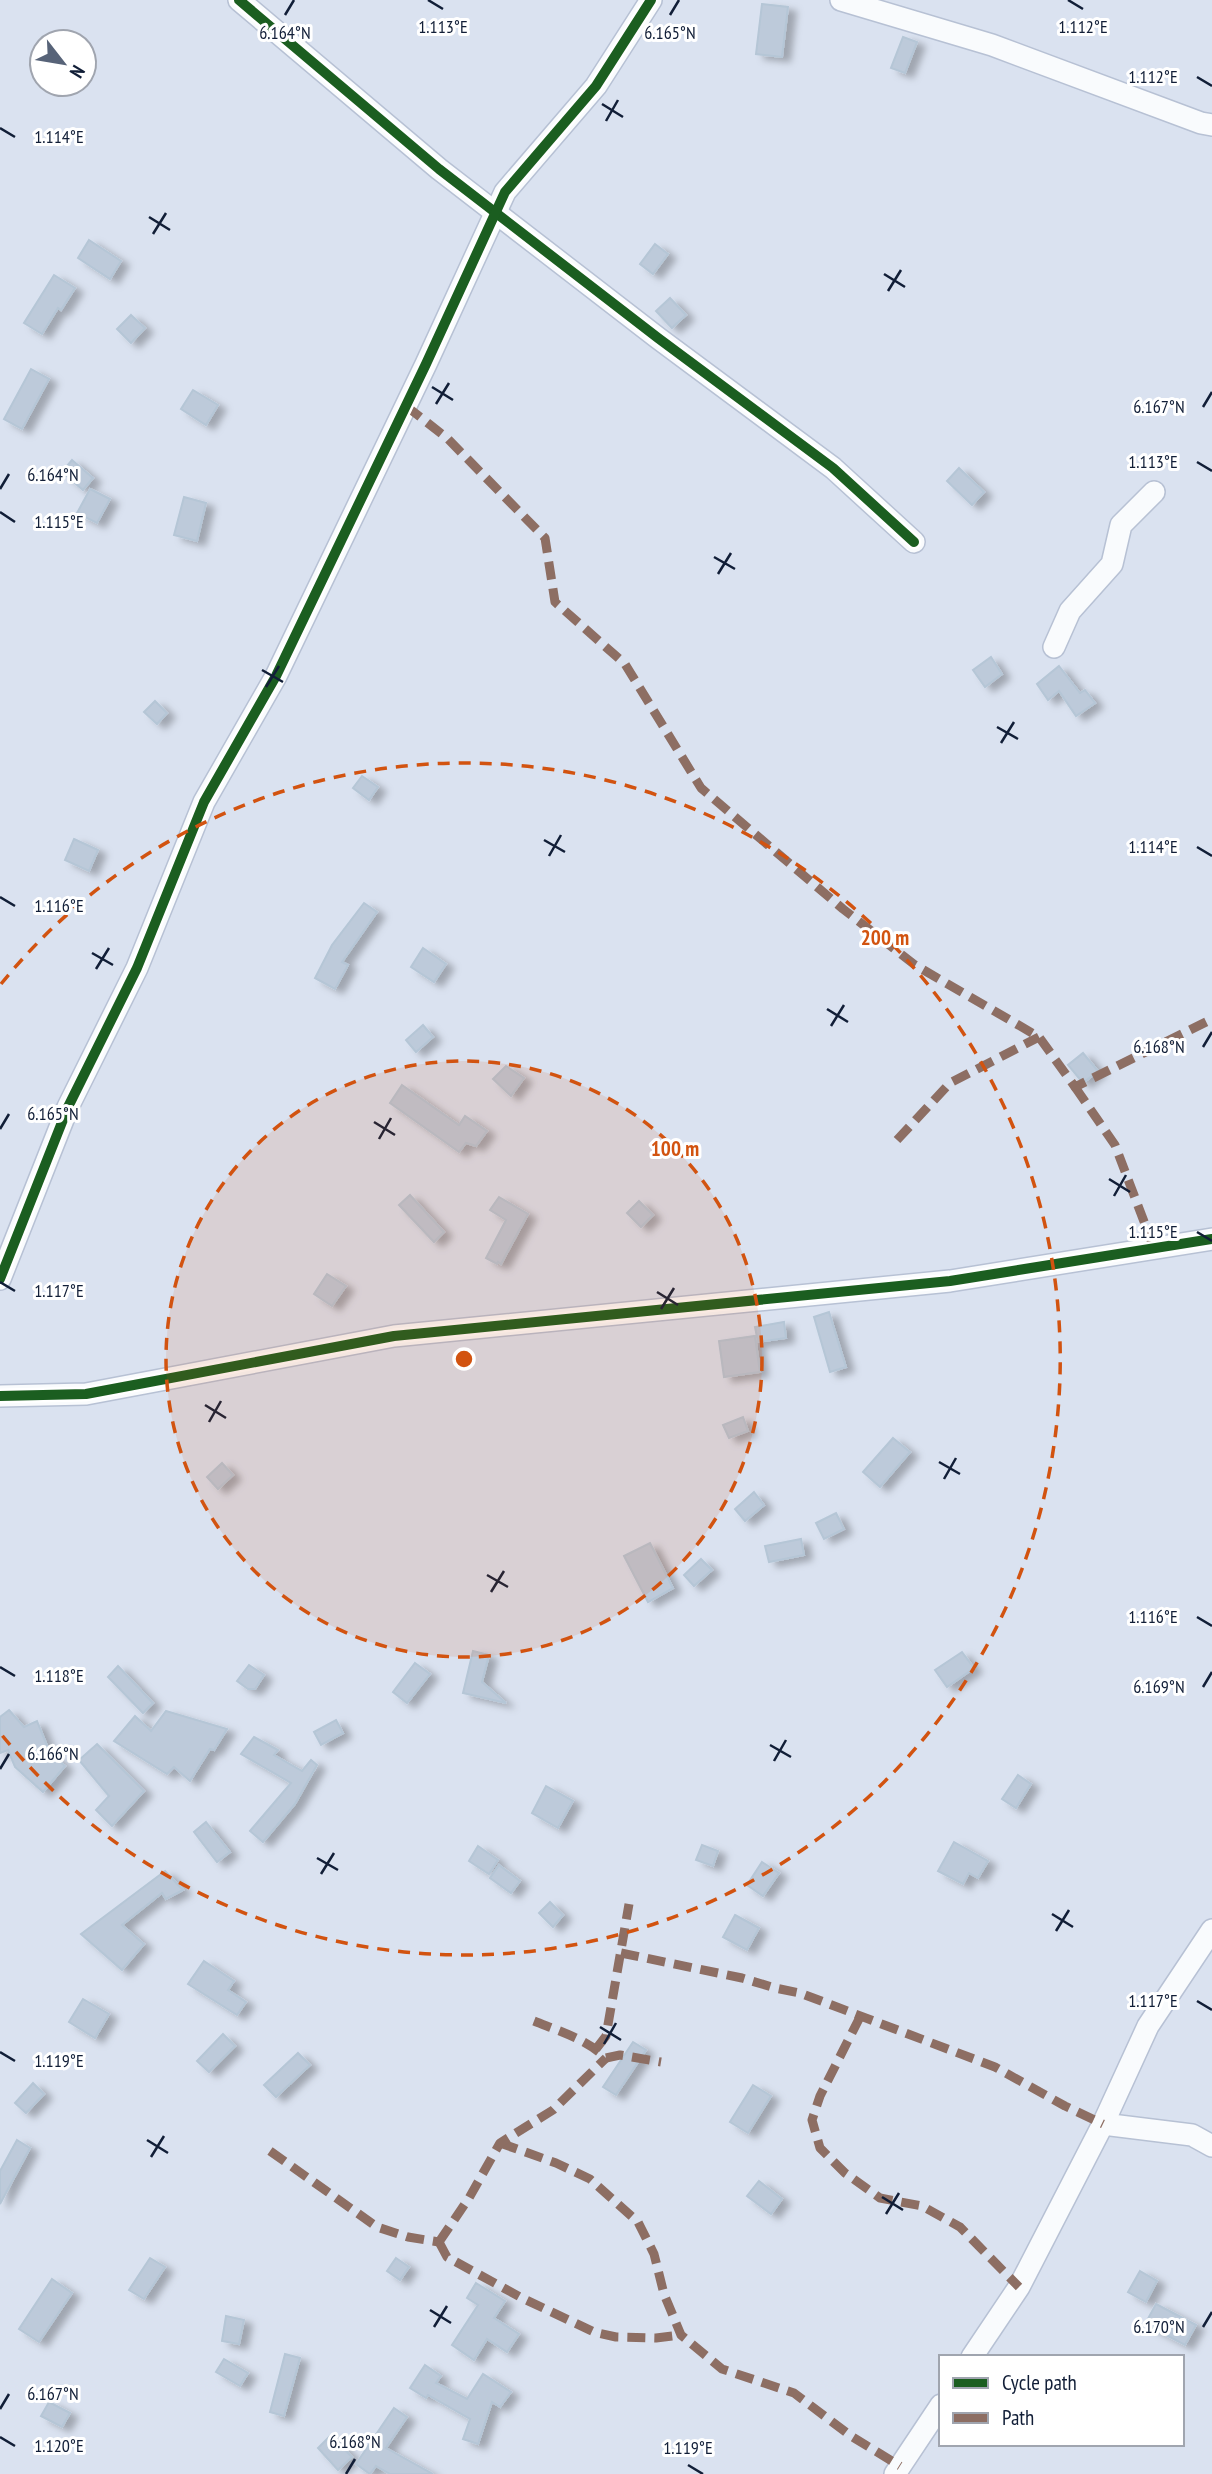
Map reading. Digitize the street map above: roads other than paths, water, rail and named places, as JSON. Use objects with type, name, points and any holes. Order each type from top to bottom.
[{"type":"street","points":[[239,0],[439,169],[657,338],[833,468],[915,542]]},
{"type":"street","points":[[0,1279],[68,1107],[137,968],[204,802],[276,676],[426,364],[505,192],[596,86],[651,0]]},
{"type":"street","points":[[841,0],[992,46],[1200,123],[1212,125]]},
{"type":"street","points":[[1055,647],[1070,611],[1112,564],[1121,525],[1154,492]]},
{"type":"street","points":[[0,1396],[86,1394],[394,1336],[950,1281],[1212,1238]]},
{"type":"street","points":[[973,2355],[1019,2287],[1103,2124],[1148,2026],[1212,1930]]},
{"type":"street","points":[[1103,2124],[1192,2135],[1212,2146]]},
{"type":"street","points":[[895,2474],[939,2408]]}]
